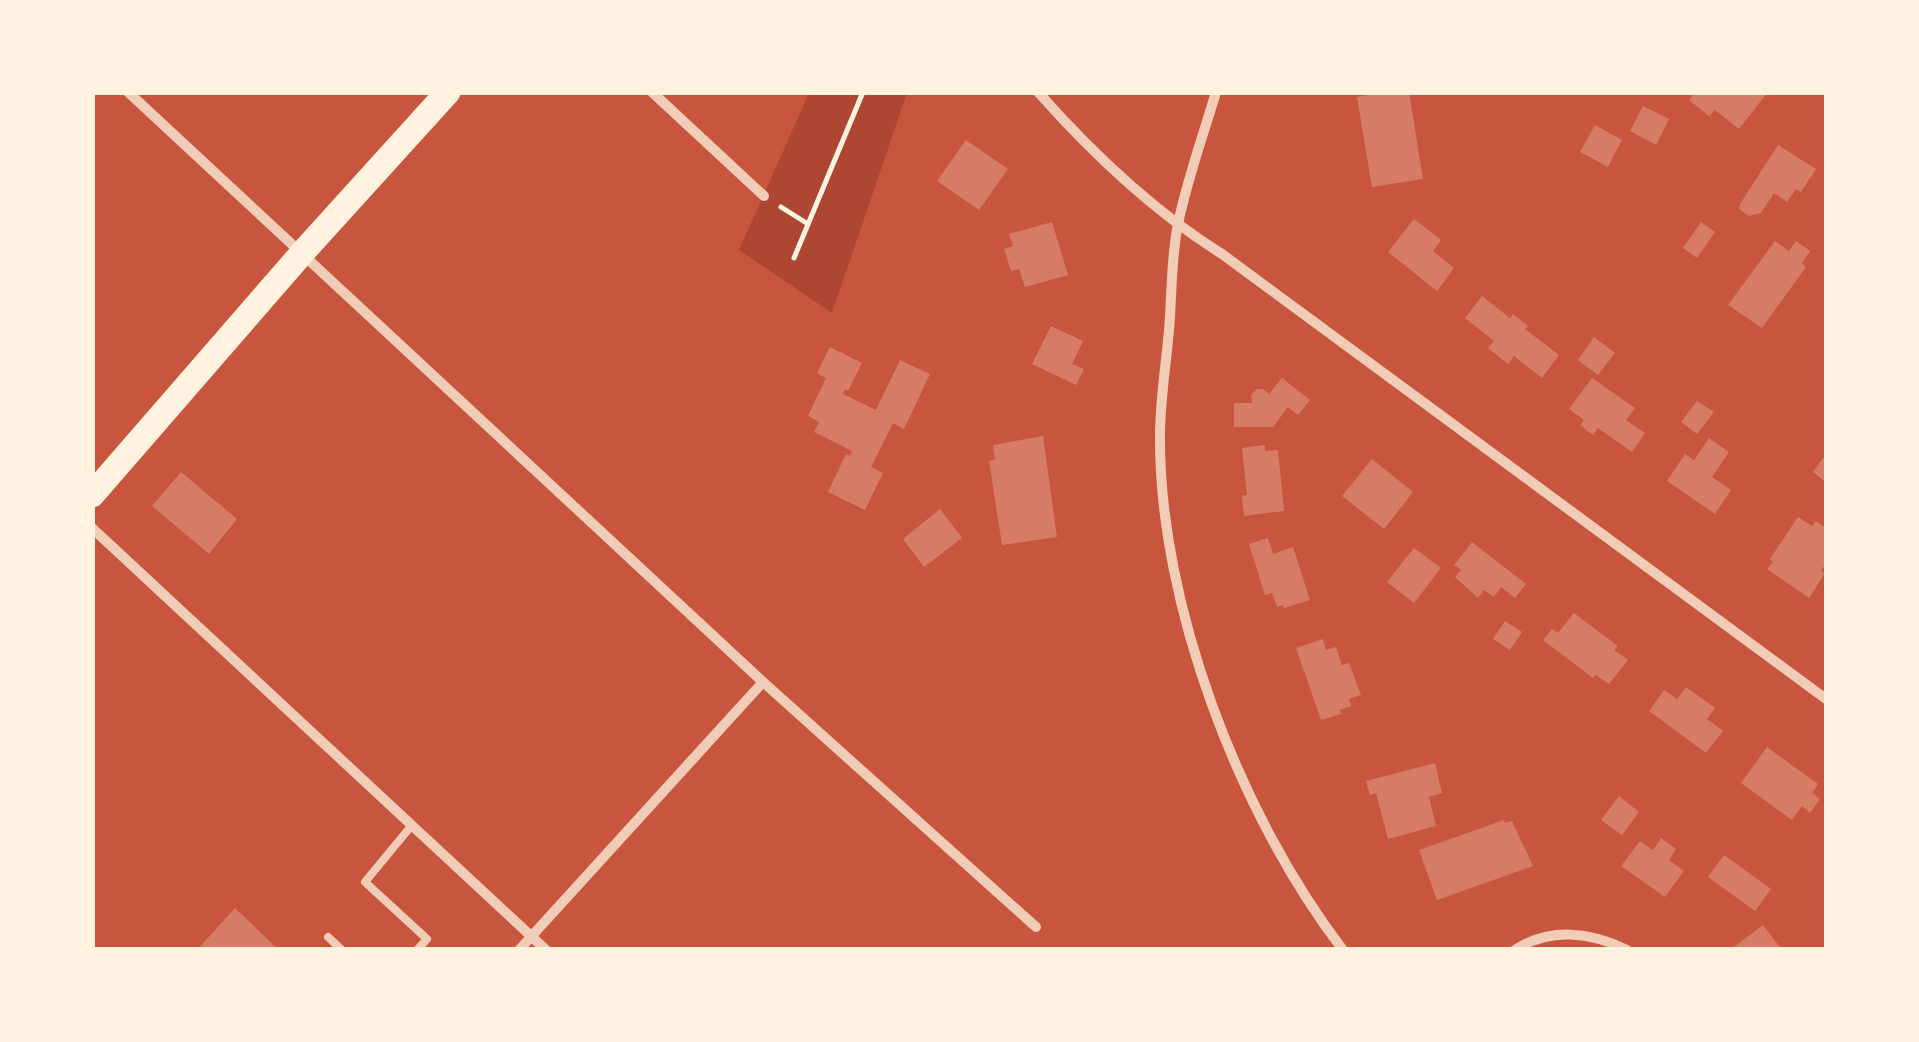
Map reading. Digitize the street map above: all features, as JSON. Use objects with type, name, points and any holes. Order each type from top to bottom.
[{"type":"main road","points":[[92,495],[448,92]]},
{"type":"street","points":[[128,92],[763,682],[1036,927]]},
{"type":"street","points":[[652,92],[764,196]]},
{"type":"street","points":[[1038,92],[1104,160],[1177,226],[1222,254],[1826,699]]},
{"type":"street","points":[[1216,92],[1177,226],[1160,436],[1170,547],[1190,635],[1241,776],[1321,921],[1343,950]]},
{"type":"street","points":[[92,528],[546,950]]},
{"type":"street","points":[[519,950],[763,682]]},
{"type":"street","points":[[1515,950],[1528,941],[1568,934],[1602,938],[1628,950]]},
{"type":"lane","points":[[412,826],[365,882],[427,938],[418,950]]},
{"type":"lane","points":[[328,936],[342,950]]},
{"type":"path","points":[[794,258],[863,92]]},
{"type":"path","points":[[764,196],[808,224]]},
{"type":"shaded area","points":[[809,93],[907,93],[832,313],[739,250]]},
{"type":"building","points":[[1409,92],[1423,179],[1372,187],[1357,97]]},
{"type":"building","points":[[1695,92],[1768,92],[1739,129],[1715,110],[1709,116],[1689,100]]},
{"type":"building","points":[[1643,106],[1669,119],[1656,145],[1630,131]]},
{"type":"building","points":[[1595,125],[1622,140],[1608,167],[1580,152]]},
{"type":"building","points":[[966,140],[1008,169],[979,210],[937,181]]},
{"type":"building","points":[[1778,145],[1816,169],[1801,192],[1796,189],[1787,202],[1774,193],[1761,213],[1749,216],[1739,209],[1740,204]]},
{"type":"building","points":[[1414,219],[1441,240],[1433,251],[1454,268],[1437,291],[1388,252]]},
{"type":"building","points":[[1052,222],[1068,275],[1025,287],[1019,269],[1011,271],[1004,249],[1013,246],[1009,234]]},
{"type":"building","points":[[1701,222],[1715,232],[1697,258],[1683,248]]},
{"type":"building","points":[[1775,241],[1789,251],[1796,241],[1810,251],[1802,263],[1806,267],[1762,328],[1728,305]]},
{"type":"building","points":[[1482,296],[1510,318],[1513,314],[1528,326],[1525,329],[1559,355],[1542,378],[1514,356],[1508,364],[1488,348],[1494,341],[1465,318]]},
{"type":"building","points":[[1051,326],[1083,341],[1072,364],[1084,369],[1076,385],[1032,364]]},
{"type":"building","points":[[1594,337],[1615,353],[1598,375],[1578,360]]},
{"type":"building","points":[[830,347],[862,363],[843,394],[876,410],[900,360],[930,374],[904,429],[893,423],[871,467],[883,473],[865,510],[828,492],[846,454],[850,456],[852,451],[814,432],[819,422],[808,416],[826,378],[817,373]]},
{"type":"building","points":[[1282,378],[1310,400],[1298,415],[1288,407],[1273,427],[1234,427],[1234,403],[1252,403],[1251,395],[1257,389],[1269,394]]},
{"type":"building","points":[[1592,378],[1635,408],[1626,420],[1645,433],[1632,452],[1598,428],[1593,435],[1580,425],[1584,420],[1569,409]]},
{"type":"building","points":[[1697,401],[1714,412],[1697,434],[1681,422]]},
{"type":"building","points":[[1043,436],[1057,537],[1002,545],[989,461],[995,460],[993,445]]},
{"type":"building","points":[[1709,438],[1729,452],[1712,477],[1731,490],[1715,514],[1667,481],[1685,454],[1694,460]]},
{"type":"building","points":[[1265,445],[1265,451],[1278,450],[1284,511],[1244,516],[1242,496],[1247,495],[1242,448]]},
{"type":"building","points":[[1826,454],[1826,482],[1813,472]]},
{"type":"building","points":[[1372,459],[1413,492],[1384,529],[1342,496]]},
{"type":"building","points":[[181,472],[237,519],[209,554],[152,506]]},
{"type":"building","points":[[940,509],[962,538],[924,567],[903,539]]},
{"type":"building","points":[[1798,517],[1812,526],[1816,521],[1826,528],[1826,563],[1821,571],[1825,573],[1809,598],[1767,569]]},
{"type":"building","points":[[1268,538],[1273,554],[1293,547],[1310,600],[1284,608],[1277,607],[1272,593],[1265,595],[1249,544]]},
{"type":"building","points":[[1472,542],[1526,584],[1515,598],[1501,587],[1494,597],[1484,590],[1478,598],[1455,577],[1461,570],[1454,565]]},
{"type":"building","points":[[1414,548],[1441,568],[1414,603],[1387,582]]},
{"type":"building","points":[[1574,613],[1618,646],[1614,650],[1628,660],[1609,684],[1596,675],[1593,678],[1543,640],[1552,629],[1558,633]]},
{"type":"building","points":[[1505,621],[1522,632],[1510,650],[1493,639]]},
{"type":"building","points":[[1323,639],[1326,650],[1336,647],[1342,665],[1349,663],[1361,695],[1349,699],[1351,706],[1340,710],[1341,714],[1321,720],[1296,648]]},
{"type":"building","points":[[1686,687],[1715,708],[1707,719],[1723,731],[1706,753],[1649,711],[1664,690],[1677,699]]},
{"type":"building","points":[[1767,747],[1818,784],[1812,793],[1820,799],[1810,813],[1802,806],[1792,820],[1741,783]]},
{"type":"building","points":[[1435,763],[1442,793],[1429,797],[1436,826],[1388,839],[1376,793],[1370,795],[1366,781]]},
{"type":"building","points":[[1619,796],[1639,812],[1622,835],[1601,820]]},
{"type":"building","points":[[1504,820],[1512,821],[1533,866],[1437,900],[1419,850]]},
{"type":"building","points":[[1661,838],[1676,849],[1669,860],[1684,871],[1665,897],[1621,866],[1640,841],[1653,850]]},
{"type":"building","points":[[1724,855],[1771,889],[1755,911],[1708,877]]},
{"type":"building","points":[[235,908],[279,950],[197,950]]},
{"type":"building","points":[[1763,925],[1782,950],[1730,950]]}]
